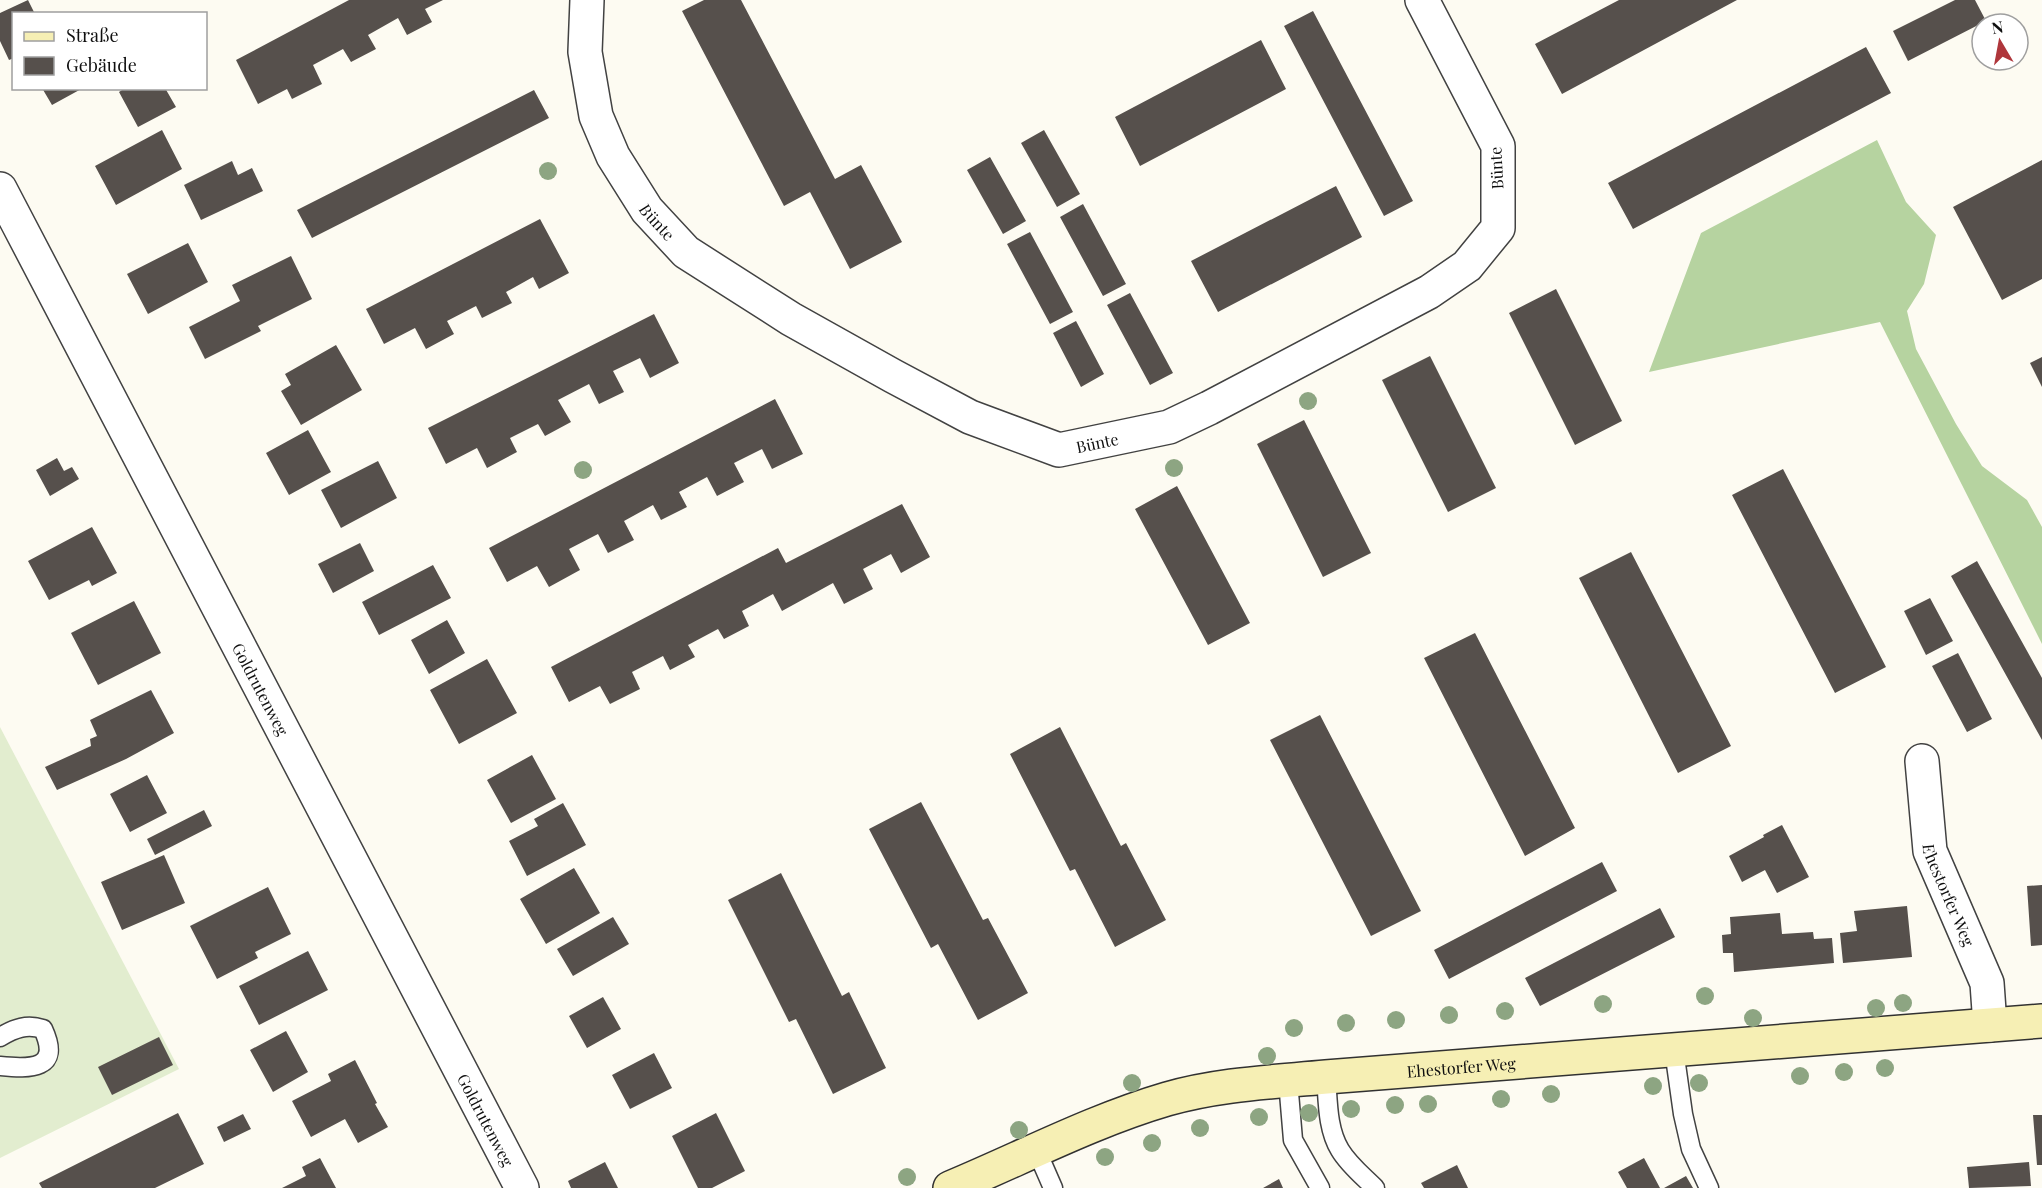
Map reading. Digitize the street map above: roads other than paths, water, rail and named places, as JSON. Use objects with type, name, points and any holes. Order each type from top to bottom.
[{"type":"main road","name":"Ehestorfer Weg","points":[[950,1188],[1126,1112],[1209,1089],[1326,1077],[2042,1021]]},
{"type":"street","name":"Bünte","points":[[587,0],[585,52],[596,116],[613,156],[647,210],[686,252],[791,319],[970,417],[1059,450],[1169,428],[1209,408],[1429,291],[1467,266],[1498,228],[1498,146],[1422,0]]},
{"type":"street","name":"Goldrutenweg","points":[[0,189],[522,1188]]},
{"type":"street","name":"Ehestorfer Weg","points":[[1922,761],[1930,851],[1987,983],[1990,1025]]},
{"type":"lane","points":[[0,1037],[13,1029],[32,1025],[43,1029],[49,1049],[47,1060],[43,1064],[20,1068],[0,1066]]},
{"type":"lane","points":[[1674,1050],[1683,1114],[1691,1149],[1709,1188]]},
{"type":"lane","points":[[1326,1077],[1330,1124],[1339,1149],[1375,1188]]},
{"type":"lane","points":[[1288,1081],[1293,1140],[1320,1188]]},
{"type":"lane","points":[[1036,1149],[1053,1188]]}]
